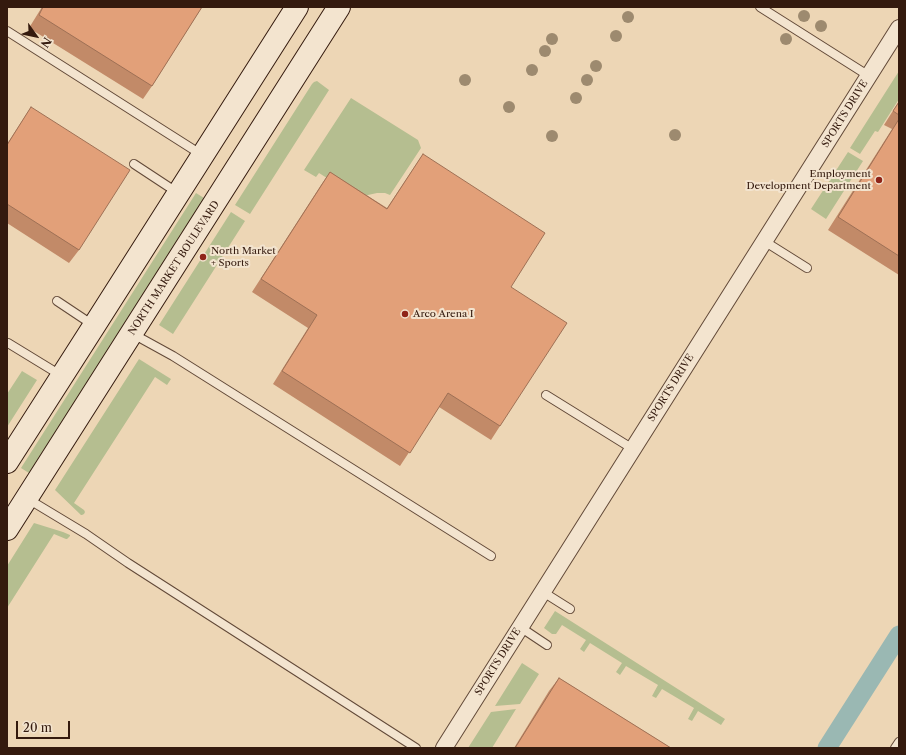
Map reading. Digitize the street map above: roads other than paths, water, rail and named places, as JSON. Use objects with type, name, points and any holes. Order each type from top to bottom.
[{"type":"main road","points":[[7,462],[297,7]]},
{"type":"main road","name":"NORTH MARKET BOULEVARD","points":[[7,529],[339,7]]},
{"type":"street","name":"SPORTS DRIVE","points":[[444,748],[899,28]]},
{"type":"lane","points":[[760,7],[869,76]]},
{"type":"lane","points":[[7,31],[202,156]]},
{"type":"lane","points":[[134,164],[178,193]]},
{"type":"lane","points":[[764,241],[807,268]]},
{"type":"lane","points":[[57,301],[94,326]]},
{"type":"lane","points":[[132,334],[173,356],[491,556]]},
{"type":"lane","points":[[8,343],[62,376]]},
{"type":"lane","points":[[546,395],[632,449]]},
{"type":"lane","points":[[27,498],[86,534],[416,748]]},
{"type":"lane","points":[[542,592],[570,609]]},
{"type":"lane","points":[[520,628],[547,644]]},
{"type":"lane","points":[[895,748],[899,742]]},
{"type":"waterway","points":[[827,748],[899,635]]},
{"type":"place","name":"Employment Development Department","points":[[879,180]]},
{"type":"place","name":"North Market + Sports","points":[[203,257]]},
{"type":"place","name":"Arco Arena I","points":[[405,314]]}]
